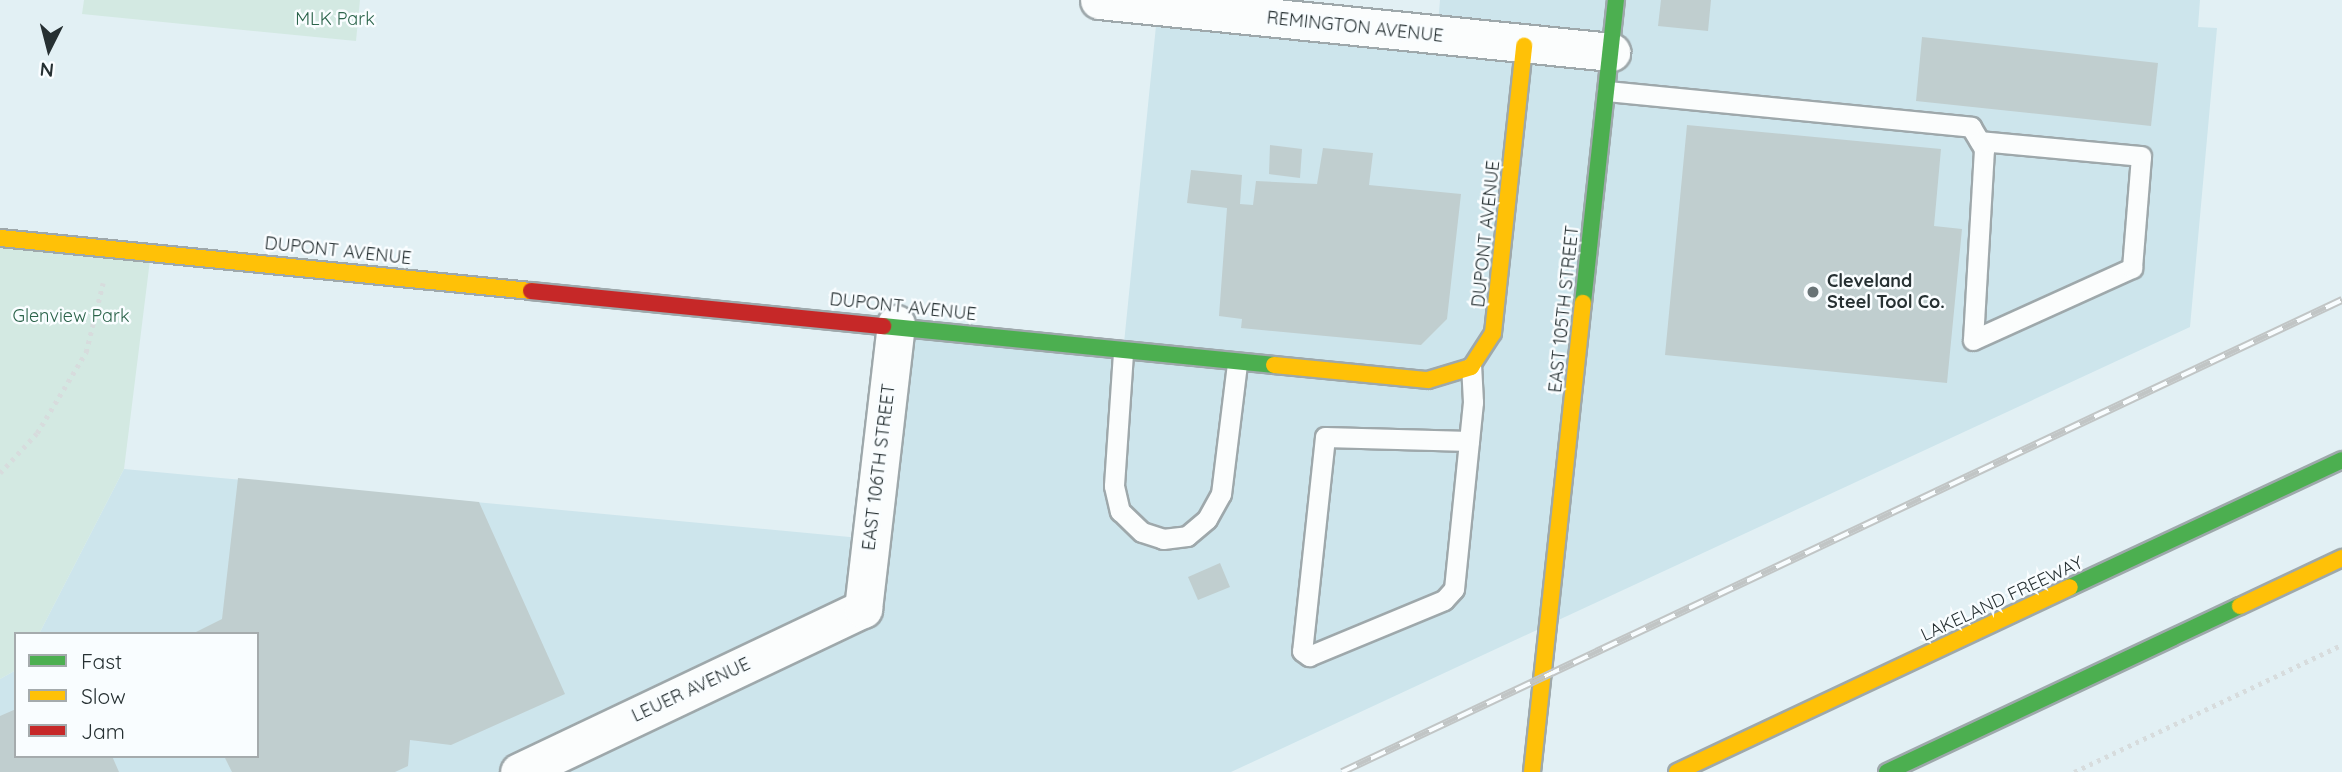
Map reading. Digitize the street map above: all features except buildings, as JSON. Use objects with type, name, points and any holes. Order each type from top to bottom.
[{"type":"main road","name":"EAST 105TH STREET","points":[[1532,772],[1616,0]]},
{"type":"main road","name":"DUPONT AVENUE","points":[[0,238],[895,324],[1123,353],[1428,380],[1471,367],[1497,318],[1524,46]]},
{"type":"main road","name":"LAKELAND FREEWAY","points":[[1677,772],[2342,460]]},
{"type":"main road","points":[[1887,772],[2342,558]]},
{"type":"street","name":"REMINGTON AVENUE","points":[[1099,0],[1524,46],[1611,52]]},
{"type":"street","name":"EAST 106TH STREET","points":[[863,609],[895,324]]},
{"type":"street","name":"LEUER AVENUE","points":[[519,772],[863,609]]},
{"type":"lane","points":[[1607,91],[1971,127],[1984,149],[1973,340],[2132,268],[2141,156],[1980,141]]},
{"type":"lane","points":[[1123,353],[1114,486],[1120,511],[1142,532],[1163,539],[1187,536],[1207,519],[1221,494],[1237,364]]},
{"type":"lane","points":[[1469,441],[1325,437],[1302,651],[1309,656],[1444,600],[1454,589],[1469,441],[1471,367]]},
{"type":"path","points":[[0,473],[37,433],[86,352],[106,272]]},
{"type":"path","points":[[2074,772],[2342,645]]},
{"type":"shaded area","points":[[1440,0],[2200,0],[2198,27],[2217,28],[2190,327],[1231,772],[0,772],[0,679],[14,671],[14,758],[259,758],[259,632],[40,632],[124,469],[871,539],[896,324],[1123,353],[1158,6],[1437,36]]},
{"type":"green space","name":"MLK Park","points":[[84,0],[360,0],[356,41],[82,14]]},
{"type":"green space","name":"Glenview Park","points":[[0,238],[151,252],[124,469],[40,632],[14,632],[14,671],[0,679]]},
{"type":"railway","points":[[1342,772],[2342,300]]},
{"type":"traffic: fast","points":[[1583,303],[1616,0]]},
{"type":"traffic: fast","points":[[883,326],[1274,365]]},
{"type":"traffic: fast","points":[[2070,587],[2342,460]]},
{"type":"traffic: fast","points":[[1887,772],[2240,606]]},
{"type":"traffic: slow","points":[[1274,365],[1428,380],[1471,367],[1493,333],[1524,46]]},
{"type":"traffic: slow","points":[[0,238],[531,291]]},
{"type":"traffic: slow","points":[[1532,772],[1583,303]]},
{"type":"traffic: slow","points":[[2240,606],[2342,558]]},
{"type":"traffic: slow","points":[[1677,772],[2070,587]]},
{"type":"traffic: jam","points":[[531,291],[883,326]]},
{"type":"place","name":"Cleveland Steel Tool Co.","points":[[1813,292]]}]
